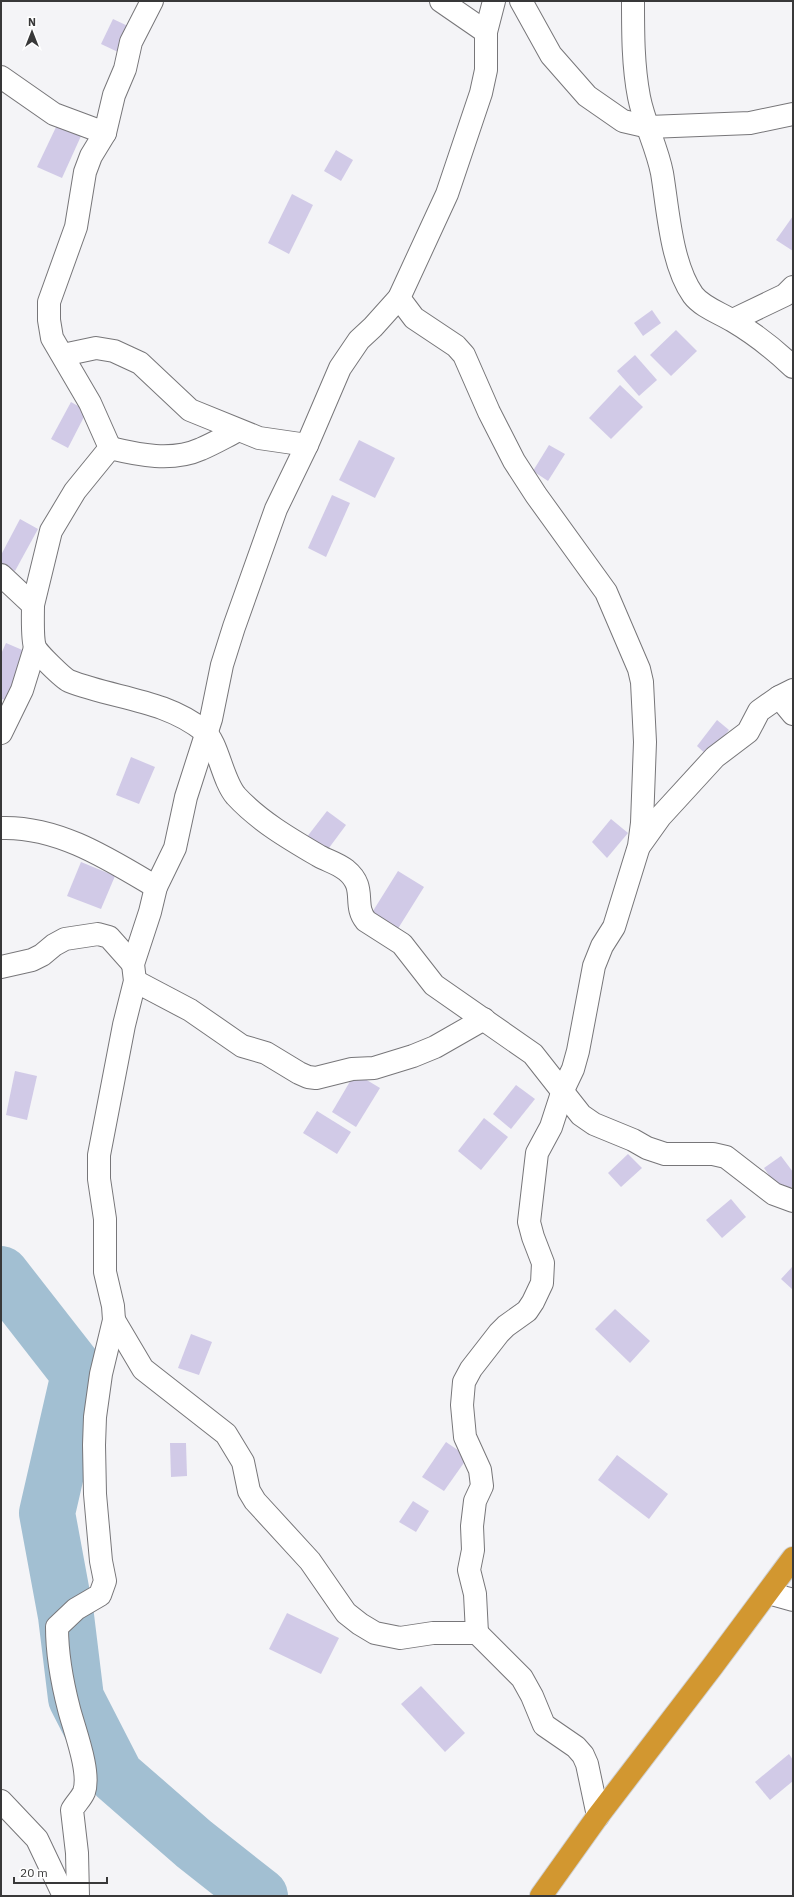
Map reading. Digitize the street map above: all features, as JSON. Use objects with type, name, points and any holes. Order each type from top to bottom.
[{"type":"highway","points":[[541,1896],[598,1816],[793,1558]]},
{"type":"street","points":[[110,448],[90,403],[52,338],[48,320],[49,302],[76,227],[85,172],[91,156],[105,133],[114,95],[125,69],[131,42],[152,1]]},
{"type":"street","points":[[441,1],[486,32]]},
{"type":"street","points":[[78,1896],[77,1853],[72,1810],[84,1792],[85,1778],[80,1743],[69,1710],[62,1677],[57,1647],[57,1627],[76,1609],[100,1595],[105,1581],[101,1561],[95,1494],[94,1445],[95,1417],[101,1374],[114,1320],[113,1306],[105,1272],[105,1219],[99,1179],[99,1155],[134,973],[156,887],[175,848],[186,798],[211,719],[222,666],[234,627],[276,509],[307,445],[340,368],[359,340],[373,328],[399,298],[447,194],[481,93],[486,70],[486,32],[494,1]]},
{"type":"street","points":[[521,1],[551,55],[587,96],[623,121],[649,127],[750,123],[793,114]]},
{"type":"street","points":[[634,1],[633,34],[639,99],[649,127],[661,171],[670,227],[681,269],[689,287],[700,302],[733,320],[768,344],[793,367]]},
{"type":"street","points":[[1,77],[54,114],[105,133]]},
{"type":"street","points":[[733,320],[785,295],[793,287]]},
{"type":"street","points":[[399,298],[414,318],[456,346],[464,355],[486,405],[514,460],[536,496],[606,592],[639,669],[642,682],[645,742],[644,804],[639,846],[614,927],[602,946],[594,966],[578,1051],[573,1069],[563,1090],[551,1127],[538,1154],[529,1222],[543,1263],[542,1283],[527,1311],[499,1333],[471,1369],[464,1382],[462,1405],[465,1437],[480,1470],[482,1481],[482,1486],[474,1501],[472,1526],[473,1550],[469,1570],[475,1594],[477,1633],[522,1678],[532,1696],[544,1725],[576,1747],[583,1756],[587,1764],[598,1816]]},
{"type":"street","points":[[63,355],[96,348],[114,351],[133,359],[190,410],[237,431],[271,441],[307,445]]},
{"type":"street","points":[[110,448],[157,457],[180,455],[200,450],[237,431]]},
{"type":"street","points":[[1,733],[22,690],[35,648],[33,605],[51,531],[75,491],[110,448]]},
{"type":"street","points":[[1,575],[33,605]]},
{"type":"street","points":[[35,648],[55,670],[68,680],[159,706],[188,719],[206,733],[235,795],[270,825],[316,854],[346,870],[358,885],[362,916],[366,921],[402,944],[434,986],[533,1054],[563,1090],[581,1115],[594,1124],[633,1140],[647,1148],[665,1154],[713,1154],[726,1156],[774,1194],[793,1201]]},
{"type":"street","points":[[639,846],[660,817],[715,757],[748,732],[759,711],[786,694],[793,714]]},
{"type":"street","points":[[1,828],[28,830],[85,846],[156,887]]},
{"type":"street","points":[[1,967],[32,960],[65,939],[98,934],[109,937],[134,973],[242,1046],[266,1053],[299,1073],[308,1077],[316,1078],[352,1069],[374,1068],[413,1056],[435,1047],[484,1019]]},
{"type":"street","points":[[114,1320],[143,1369],[226,1434],[243,1462],[249,1491],[255,1501],[310,1561],[346,1613],[375,1633],[400,1638],[433,1633],[477,1633]]},
{"type":"street","points":[[768,1593],[793,1600]]},
{"type":"street","points":[[1,1801],[37,1839],[64,1896]]},
{"type":"building","points":[[113,19],[130,27],[118,52],[101,44]]},
{"type":"building","points":[[57,125],[81,136],[62,178],[37,167]]},
{"type":"building","points":[[336,150],[353,160],[341,181],[324,171]]},
{"type":"building","points":[[292,194],[313,205],[289,254],[268,243]]},
{"type":"building","points":[[793,216],[793,251],[776,240]]},
{"type":"building","points":[[652,310],[661,323],[643,336],[634,323]]},
{"type":"building","points":[[676,330],[697,351],[671,376],[650,355]]},
{"type":"building","points":[[635,355],[657,380],[639,396],[617,371]]},
{"type":"building","points":[[620,385],[643,407],[611,439],[589,418]]},
{"type":"building","points":[[71,402],[87,411],[68,448],[51,439]]},
{"type":"building","points":[[359,440],[395,458],[375,498],[339,480]]},
{"type":"building","points":[[549,445],[565,454],[548,481],[533,471]]},
{"type":"building","points":[[332,495],[350,503],[326,557],[308,548]]},
{"type":"building","points":[[20,519],[38,529],[15,571],[1,563],[1,555]]},
{"type":"building","points":[[6,643],[27,652],[6,700],[1,699],[1,654]]},
{"type":"building","points":[[717,720],[729,730],[708,756],[697,746]]},
{"type":"building","points":[[131,757],[155,767],[139,804],[116,795]]},
{"type":"building","points":[[327,811],[346,825],[323,856],[303,842]]},
{"type":"building","points":[[611,819],[628,833],[607,858],[592,842]]},
{"type":"building","points":[[81,862],[115,876],[101,909],[67,896]]},
{"type":"building","points":[[398,871],[424,887],[394,935],[368,919]]},
{"type":"building","points":[[15,1071],[37,1076],[27,1120],[6,1115]]},
{"type":"building","points":[[355,1073],[380,1088],[356,1127],[332,1112]]},
{"type":"building","points":[[516,1085],[535,1099],[511,1129],[493,1114]]},
{"type":"building","points":[[317,1111],[351,1132],[337,1154],[303,1133]]},
{"type":"building","points":[[484,1118],[508,1137],[481,1170],[458,1151]]},
{"type":"building","points":[[628,1154],[642,1168],[621,1187],[608,1173]]},
{"type":"building","points":[[781,1156],[793,1172],[793,1186],[782,1194],[764,1168]]},
{"type":"building","points":[[731,1199],[746,1217],[722,1238],[706,1220]]},
{"type":"building","points":[[793,1266],[793,1290],[781,1279]]},
{"type":"building","points":[[615,1309],[650,1341],[630,1363],[595,1329]]},
{"type":"building","points":[[191,1334],[212,1342],[199,1375],[178,1368]]},
{"type":"building","points":[[446,1442],[468,1457],[444,1491],[422,1477]]},
{"type":"building","points":[[170,1443],[186,1443],[187,1476],[171,1477]]},
{"type":"building","points":[[617,1455],[668,1494],[649,1519],[598,1480]]},
{"type":"building","points":[[413,1501],[429,1511],[416,1532],[399,1522]]},
{"type":"building","points":[[287,1613],[339,1638],[321,1674],[269,1649]]},
{"type":"building","points":[[421,1686],[465,1733],[445,1752],[401,1704]]},
{"type":"building","points":[[789,1754],[793,1760],[793,1781],[770,1800],[755,1782]]},
{"type":"waterway","points":[[1,1274],[79,1374],[47,1513],[66,1616],[76,1698],[116,1776],[194,1844],[260,1896]]}]
